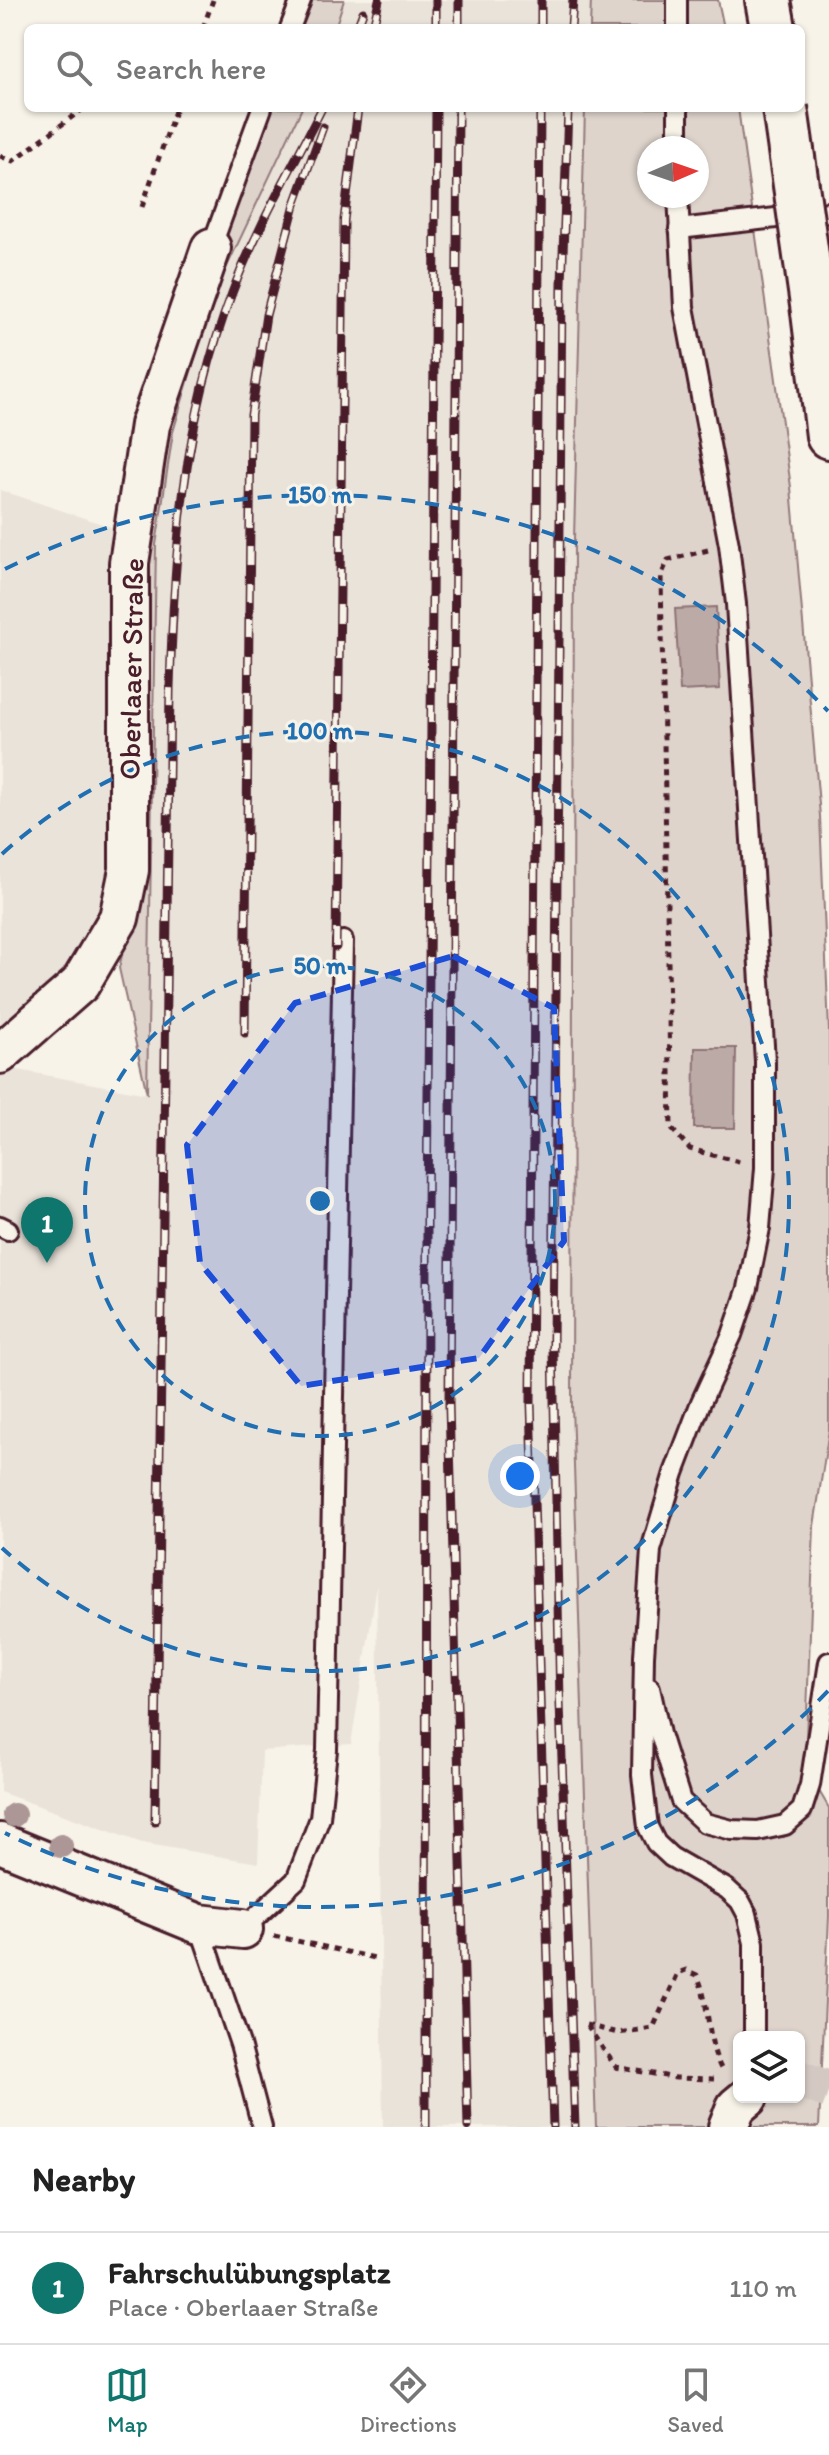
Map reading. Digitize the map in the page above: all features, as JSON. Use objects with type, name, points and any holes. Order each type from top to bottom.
[{"type":"highway","points":[[768,0],[772,24]]},
{"type":"highway","points":[[786,112],[829,436]]},
{"type":"street","name":"Oberlaaer Straße","points":[[0,1054],[80,984],[119,918],[129,870],[129,563],[150,425],[211,248]]},
{"type":"street","points":[[0,1843],[199,1924],[243,1929]]},
{"type":"street","points":[[728,2127],[736,2103]]},
{"type":"lane","points":[[292,24],[301,0]]},
{"type":"lane","points":[[677,0],[677,24]]},
{"type":"lane","points":[[211,248],[261,112]]},
{"type":"lane","points":[[678,112],[678,136]]},
{"type":"lane","points":[[678,208],[684,307],[729,545],[737,620],[765,1061],[765,1168],[760,1228],[748,1288],[732,1335],[701,1402],[674,1473],[651,1550],[644,1656],[642,1775],[648,1827],[656,1843],[671,1857],[727,1889],[740,1901],[747,1914],[754,1943],[754,2031]]},
{"type":"lane","points":[[679,229],[829,212]]},
{"type":"lane","points":[[243,1929],[296,1880],[320,1818],[327,1750],[343,941]]},
{"type":"lane","points":[[644,1656],[660,1734],[681,1801],[705,1823],[732,1830],[758,1831],[785,1825],[802,1810],[810,1785],[829,1662]]},
{"type":"lane","points":[[199,1924],[240,2044],[262,2127]]},
{"type":"path","points":[[204,24],[213,0]]},
{"type":"path","points":[[0,156],[13,161],[79,112]]},
{"type":"path","points":[[142,207],[175,112]]},
{"type":"path","points":[[729,545],[668,560],[661,576],[671,1128],[690,1149],[765,1168]]},
{"type":"path","points":[[243,1929],[375,1958]]},
{"type":"path","points":[[686,1970],[697,1975],[705,1992],[716,2060],[738,2088],[616,2067],[586,2025],[618,2033],[653,2028],[678,1973],[686,1970]]},
{"type":"highlighted area","points":[[453,956],[554,1008],[564,1241],[479,1358],[301,1386],[200,1263],[187,1145],[295,1003]]},
{"type":"shaded area","points":[[306,0],[344,0],[336,24],[297,24]]},
{"type":"shaded area","points":[[344,0],[591,0],[590,24],[336,24]]},
{"type":"shaded area","points":[[591,0],[718,0],[723,24],[590,24]]},
{"type":"shaded area","points":[[266,112],[300,112],[214,294],[173,432],[156,545],[147,1094],[119,968],[138,888],[140,547],[158,429]]},
{"type":"shaded area","points":[[300,112],[585,112],[574,539],[572,1406],[596,2127],[383,2127],[377,1585],[351,1744],[262,1751],[258,1863],[142,1843],[0,1792],[0,1077],[13,1069],[147,1094],[156,545],[173,432],[214,294]]},
{"type":"shaded area","points":[[585,112],[739,112],[791,487],[820,816],[829,1031],[829,1430],[814,1526],[805,1767],[829,1808],[829,1917],[819,2127],[596,2127],[572,1406],[574,539]]},
{"type":"shaded area","points":[[0,490],[123,531],[121,857],[75,977],[0,1040]]},
{"type":"shaded area","points":[[716,607],[720,689],[680,691],[675,609]]},
{"type":"shaded area","points":[[695,1048],[736,1048],[735,1128],[694,1128]]},
{"type":"tunnel","points":[[805,2081],[829,2090]]},
{"type":"railway","points":[[374,24],[379,0]]},
{"type":"railway","points":[[436,0],[436,24]]},
{"type":"railway","points":[[459,0],[459,24]]},
{"type":"railway","points":[[541,0],[541,24]]},
{"type":"railway","points":[[571,24],[573,0]]},
{"type":"railway","points":[[358,24],[363,12]]},
{"type":"railway","points":[[155,1822],[170,687],[178,537],[192,438],[215,341],[252,246],[320,112]]},
{"type":"railway","points":[[336,947],[344,220],[358,112]]},
{"type":"railway","points":[[426,2127],[427,1216],[436,112]]},
{"type":"railway","points":[[458,112],[449,1404],[468,2127]]},
{"type":"railway","points":[[540,112],[531,1402],[553,2127]]},
{"type":"railway","points":[[568,112],[562,284],[553,1348],[560,1703],[575,2127]]},
{"type":"railway","points":[[245,1033],[251,415],[266,315],[295,204],[323,127]]},
{"type":"place","name":"Fahrschulübungsplatz","points":[[47,1263]]}]
